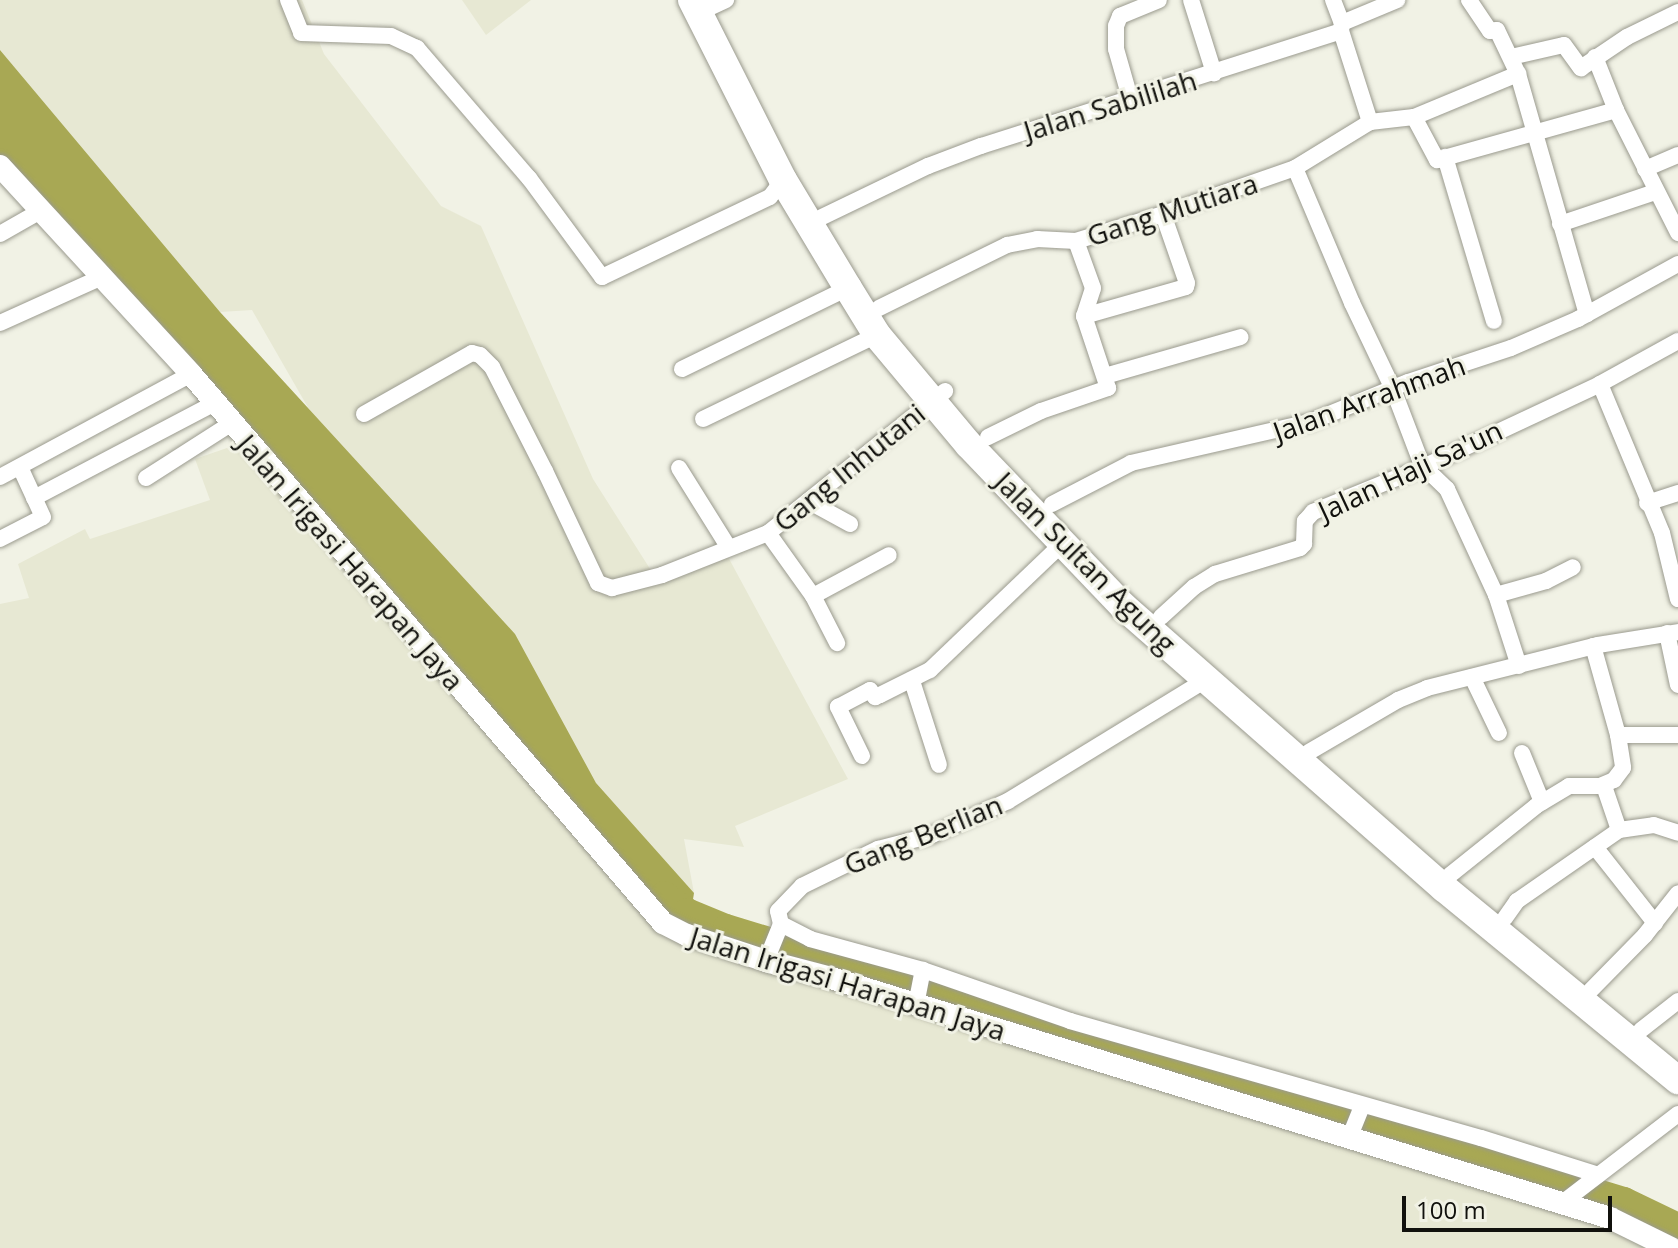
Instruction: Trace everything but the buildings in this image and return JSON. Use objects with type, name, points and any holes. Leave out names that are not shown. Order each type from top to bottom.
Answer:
[{"type":"highway","name":"Jalan Sultan Agung","points":[[707,4],[783,180],[848,288],[1062,544],[1124,607],[1444,888],[1641,1030],[1678,1063]]},
{"type":"highway","name":"Jalan Sultan Agung","points":[[707,4],[878,321]]},
{"type":"highway","name":"Jalan Sultan Agung","points":[[937,396],[988,437],[1116,574],[1161,617],[1309,752],[1450,875],[1505,918],[1678,1080]]},
{"type":"street","points":[[288,0],[301,33],[391,36],[417,48],[529,178],[599,275],[609,275],[747,209],[770,197],[783,180]]},
{"type":"street","points":[[1130,98],[1116,49],[1116,26],[1120,16],[1159,0]]},
{"type":"street","points":[[1191,0],[1214,73]]},
{"type":"street","points":[[1333,0],[1370,122],[1414,117],[1518,74]]},
{"type":"street","name":"Jalan Sabililah","points":[[822,217],[941,161],[1027,129],[1214,73],[1342,27],[1397,0]]},
{"type":"street","points":[[1469,0],[1490,31],[1497,30],[1518,74],[1587,314]]},
{"type":"street","points":[[1511,57],[1564,45],[1581,68],[1676,8]]},
{"type":"street","points":[[1595,57],[1616,110],[1678,233]]},
{"type":"street","points":[[1414,117],[1437,160],[1616,110]]},
{"type":"street","name":"Gang Mutiara","points":[[703,419],[1007,245],[1037,239],[1076,241],[1163,214],[1295,168],[1370,122]]},
{"type":"street","points":[[1645,169],[1678,155]]},
{"type":"street","points":[[1445,157],[1494,321]]},
{"type":"street","points":[[1295,168],[1352,303],[1393,389],[1423,467],[1447,489],[1496,595],[1519,666]]},
{"type":"street","name":"Jalan Irigasi Harapan Jaya","points":[[1,169],[104,276],[191,374],[657,919],[687,935],[917,1002],[1066,1034],[1356,1119],[1631,1225],[1671,1248]]},
{"type":"street","points":[[1560,224],[1655,192]]},
{"type":"street","points":[[0,234],[42,210]]},
{"type":"street","points":[[1084,316],[1186,287],[1163,214]]},
{"type":"street","points":[[988,437],[1050,408],[1105,391],[1108,387],[1084,316],[1093,288],[1076,241]]},
{"type":"street","name":"Jalan Arrahmah","points":[[1052,504],[1131,463],[1284,430],[1511,348],[1587,314],[1678,264]]},
{"type":"street","points":[[0,323],[104,276]]},
{"type":"street","points":[[682,369],[848,288]]},
{"type":"street","points":[[1105,376],[1241,337]]},
{"type":"street","name":"Jalan Haji Sa'un","points":[[1161,617],[1215,574],[1300,548],[1304,544],[1305,521],[1313,512],[1423,467],[1600,384],[1678,341]]},
{"type":"street","name":"Gang Inhutani","points":[[364,414],[472,353],[480,355],[492,367],[598,583],[612,588],[662,575],[768,533],[937,396]]},
{"type":"street","points":[[0,477],[191,374]]},
{"type":"street","points":[[1600,384],[1668,548],[1678,599]]},
{"type":"street","points":[[34,498],[215,403]]},
{"type":"street","points":[[146,478],[232,423]]},
{"type":"street","points":[[0,539],[42,518],[20,467]]},
{"type":"street","points":[[679,468],[729,548]]},
{"type":"street","points":[[1647,503],[1678,493]]},
{"type":"street","points":[[808,501],[850,524]]},
{"type":"street","points":[[768,533],[813,596],[837,643]]},
{"type":"street","points":[[862,756],[838,711],[840,704],[870,690],[875,697],[904,680],[912,681],[930,670],[1062,544]]},
{"type":"street","points":[[813,596],[889,555]]},
{"type":"street","points":[[1496,595],[1546,581],[1573,567]]},
{"type":"street","points":[[1309,752],[1398,700],[1438,685],[1593,646],[1673,632],[1678,685]]},
{"type":"street","points":[[1450,875],[1542,802],[1569,786],[1602,785],[1614,780],[1623,768],[1618,735],[1593,646]]},
{"type":"street","points":[[1472,677],[1499,733]]},
{"type":"street","name":"Gang Berlian","points":[[778,930],[778,911],[802,886],[878,849],[932,835],[1008,801],[1207,679]]},
{"type":"street","points":[[912,681],[939,765]]},
{"type":"street","points":[[1618,735],[1678,735]]},
{"type":"street","points":[[1522,753],[1542,802]]},
{"type":"street","points":[[1602,785],[1610,797],[1619,830]]},
{"type":"street","points":[[1505,918],[1517,901],[1619,830],[1654,825],[1678,833]]},
{"type":"street","points":[[1595,847],[1655,923]]},
{"type":"street","points":[[1578,985],[1655,923],[1678,893]]},
{"type":"street","points":[[767,957],[778,930],[923,974],[1066,1034],[1356,1119],[1592,1180]]},
{"type":"street","points":[[917,1002],[923,974]]},
{"type":"street","points":[[1641,1030],[1678,1001]]},
{"type":"street","points":[[1566,1199],[1678,1114]]},
{"type":"shaded area","points":[[0,0],[302,0],[324,54],[441,206],[481,226],[593,479],[659,583],[727,555],[848,779],[735,826],[744,847],[684,839],[694,893],[688,935],[1670,1248],[0,1248],[0,604],[29,598],[18,564],[85,529],[90,539],[210,500],[195,459],[314,418],[252,310],[220,312],[0,50]]},
{"type":"shaded area","points":[[462,0],[531,0],[486,35]]},
{"type":"shaded area","points":[[0,50],[220,312],[515,634],[596,783],[694,893],[687,935],[0,166]]},
{"type":"waterway","points":[[664,894],[687,911],[726,927],[1624,1200],[1678,1226]]}]
